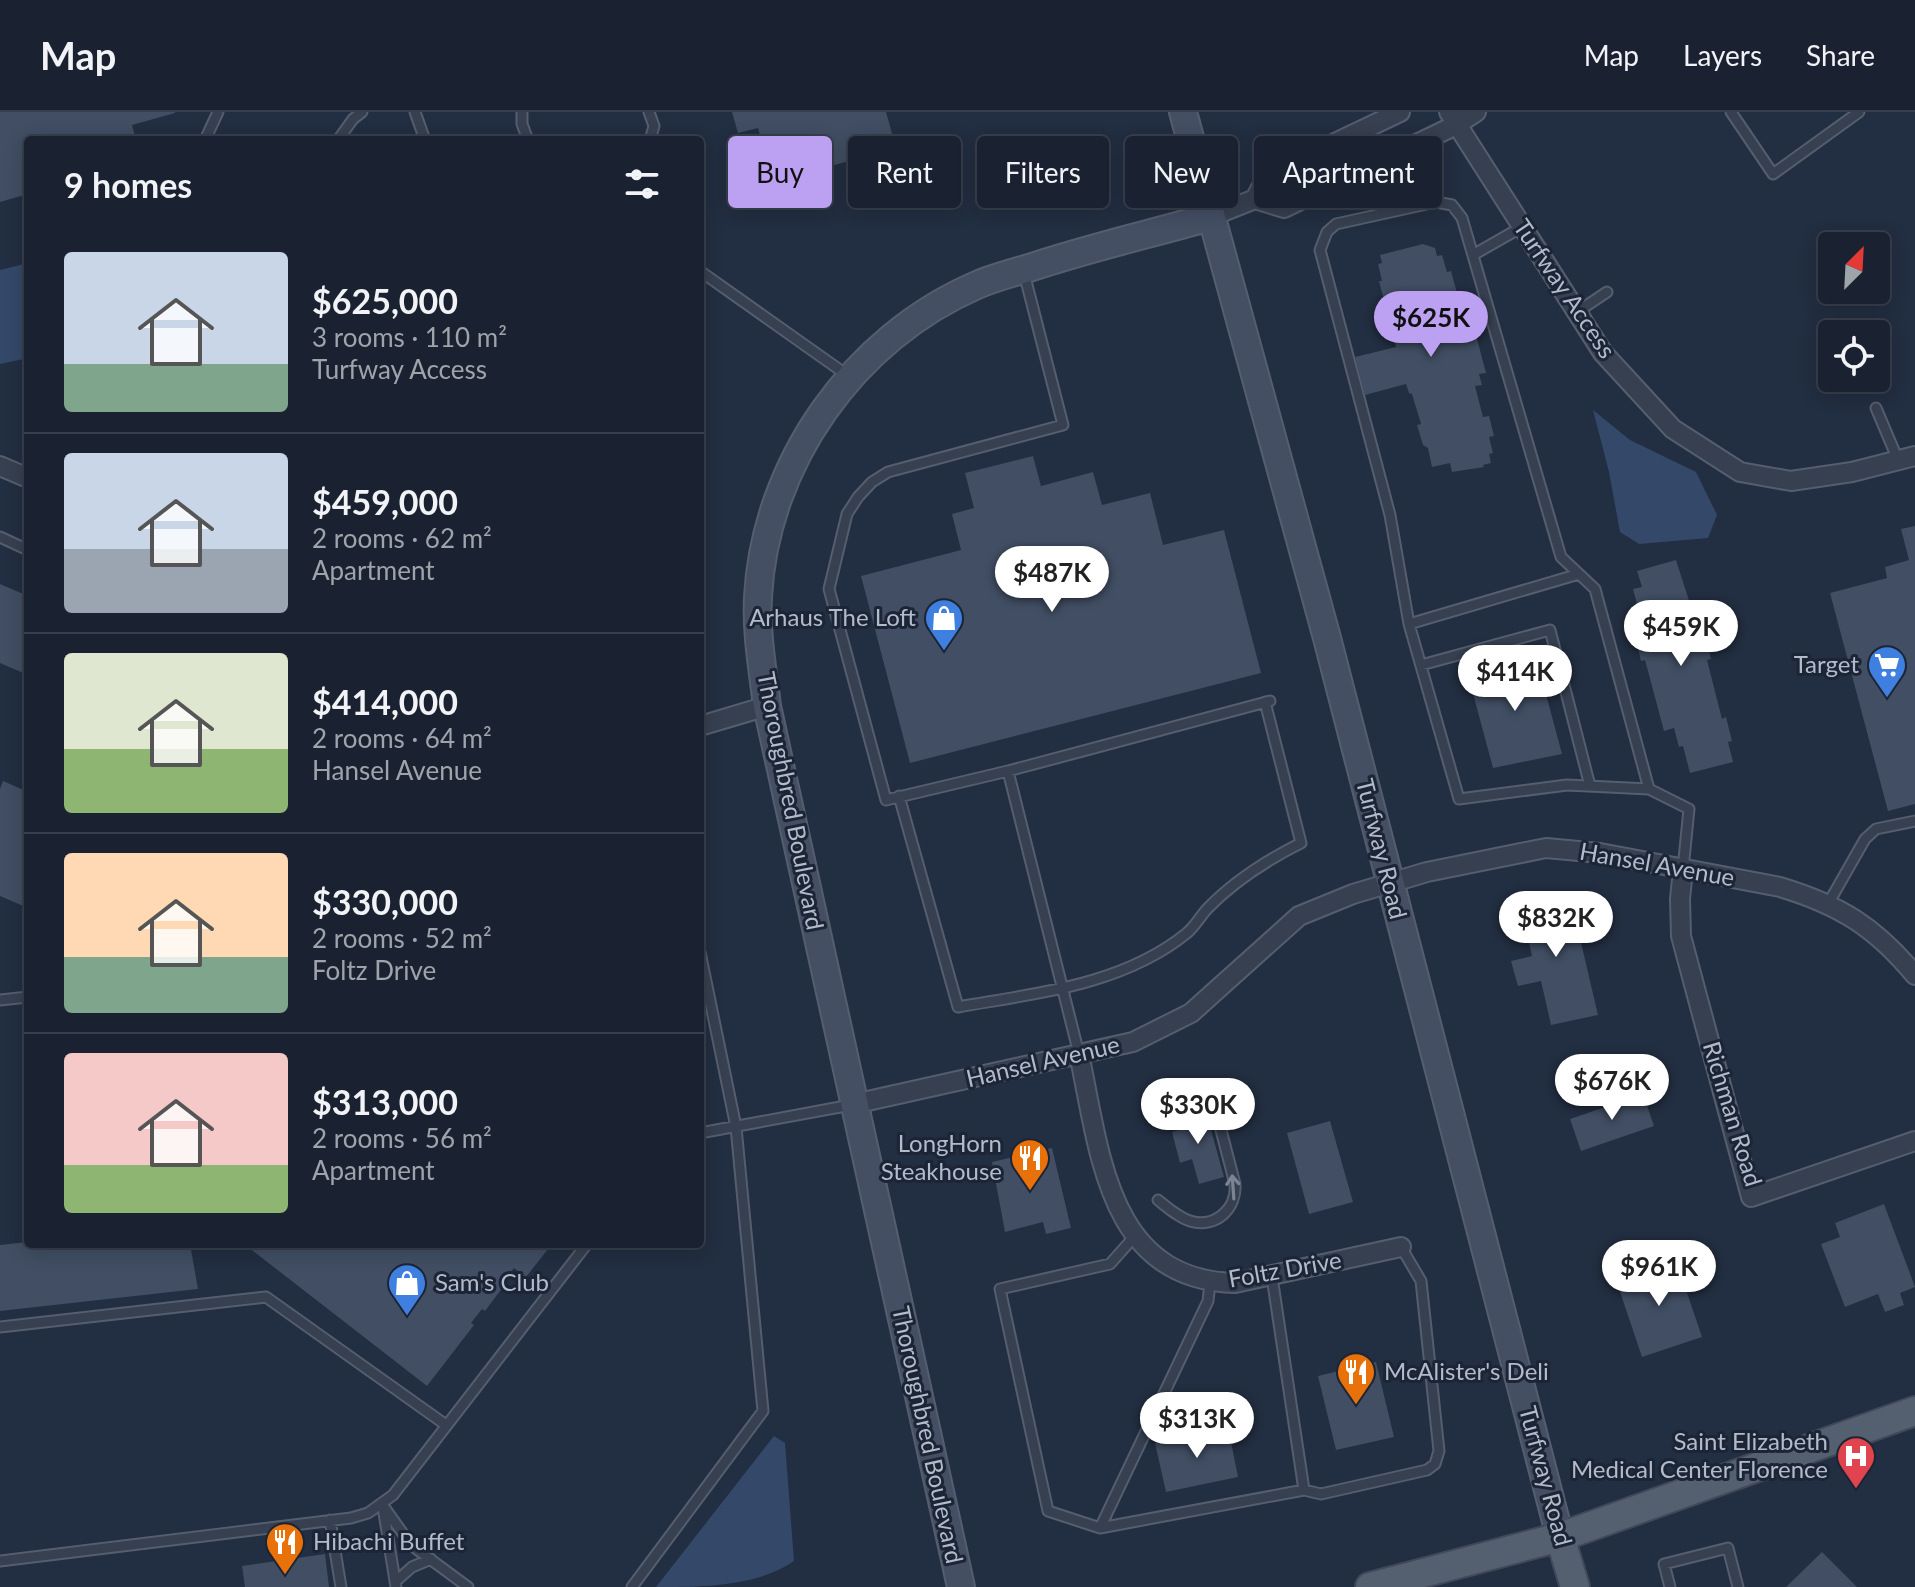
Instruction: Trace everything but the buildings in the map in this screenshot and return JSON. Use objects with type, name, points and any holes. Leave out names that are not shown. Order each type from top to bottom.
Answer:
[{"type":"main road","name":"Turfway Road","points":[[1183,112],[1327,638],[1575,1587]]},
{"type":"main road","name":"Thoroughbred Boulevard","points":[[961,1587],[767,706],[758,598],[764,551],[793,463],[813,426],[841,386],[909,322],[979,284],[1078,252],[1210,217]]},
{"type":"main road","points":[[1370,1587],[1436,1581],[1915,1411]]},
{"type":"street","points":[[1350,136],[1400,112]]},
{"type":"street","points":[[1418,136],[1452,118],[1476,112]]},
{"type":"street","name":"Turfway Access","points":[[1452,118],[1603,353],[1673,429],[1740,472],[1791,481],[1852,472],[1906,458]]},
{"type":"street","points":[[1210,217],[1254,199]]},
{"type":"street","points":[[0,466],[24,476]]},
{"type":"street","points":[[704,725],[767,706]]},
{"type":"street","name":"Hansel Avenue","points":[[854,1104],[1133,1042],[1191,1013],[1299,916],[1320,906],[1389,883],[1546,848],[1600,853],[1780,887],[1847,913],[1867,927],[1915,975]]},
{"type":"street","name":"Richman Road","points":[[1683,869],[1681,936],[1751,1197],[1915,1141]]},
{"type":"street","name":"Foltz Drive","points":[[1079,1054],[1106,1180],[1116,1208],[1134,1237],[1163,1262],[1187,1276],[1210,1283],[1235,1283],[1401,1247]]},
{"type":"lane","points":[[207,136],[218,112]]},
{"type":"lane","points":[[341,136],[362,112]]},
{"type":"lane","points":[[415,112],[424,136]]},
{"type":"lane","points":[[522,112],[526,136]]},
{"type":"lane","points":[[649,112],[654,126],[651,136]]},
{"type":"lane","points":[[1731,112],[1773,174],[1857,113]]},
{"type":"lane","points":[[1649,789],[1595,589],[1561,557],[1462,218],[1452,205],[1436,202],[1336,224],[1327,232],[1320,250],[1390,515],[1409,624],[1459,799],[1567,785],[1649,789],[1689,809],[1683,869]]},
{"type":"lane","points":[[1473,255],[1522,227]]},
{"type":"lane","points":[[899,796],[958,1007],[1063,989],[1133,967],[1189,932],[1208,909],[1266,860],[1301,843],[1268,702],[1008,771],[899,796],[886,800],[829,589],[841,535],[847,514],[858,497],[872,482],[888,472],[1063,425],[1023,270]]},
{"type":"lane","points":[[704,274],[850,377]]},
{"type":"lane","points":[[1577,312],[1607,292]]},
{"type":"lane","points":[[1876,408],[1906,458]]},
{"type":"lane","points":[[0,537],[24,548]]},
{"type":"lane","points":[[1409,624],[1579,574]]},
{"type":"lane","points":[[1421,665],[1550,630],[1590,786]]},
{"type":"lane","points":[[1008,771],[1079,1054]]},
{"type":"lane","points":[[1828,904],[1865,839],[1876,829],[1915,821]]},
{"type":"lane","points":[[632,1587],[763,1411],[736,1127],[704,971]]},
{"type":"lane","points":[[0,1000],[24,997]]},
{"type":"lane","points":[[1158,1200],[1193,1222],[1224,1216],[1231,1207],[1236,1196],[1235,1184],[1214,1103],[1230,1091]]},
{"type":"lane","points":[[704,1132],[854,1104]]},
{"type":"lane","points":[[1134,1237],[1110,1264],[1000,1289],[1048,1511],[1100,1528],[1304,1490],[1321,1494],[1427,1470],[1435,1464],[1439,1451],[1421,1281],[1401,1247]]},
{"type":"lane","points":[[0,1561],[368,1513],[393,1495],[584,1248]]},
{"type":"lane","points":[[1272,1277],[1304,1490]]},
{"type":"lane","points":[[1100,1528],[1208,1301],[1210,1283]]},
{"type":"lane","points":[[0,1327],[266,1297],[446,1425]]},
{"type":"lane","points":[[382,1504],[411,1545],[468,1587]]},
{"type":"lane","points":[[382,1504],[396,1584]]},
{"type":"lane","points":[[330,1520],[341,1587]]},
{"type":"lane","points":[[1670,1587],[1664,1564],[1728,1548],[1738,1587]]},
{"type":"lane","points":[[396,1584],[412,1567],[431,1559]]},
{"type":"water","points":[[24,264],[24,359],[0,364],[0,270]]},
{"type":"water","points":[[1593,410],[1630,440],[1696,472],[1717,515],[1708,538],[1639,544],[1620,532]]},
{"type":"water","points":[[774,1436],[785,1443],[794,1561],[779,1570],[746,1581],[709,1586],[656,1587]]},
{"type":"place","name":"Arhaus The Loft","points":[[944,652]]},
{"type":"place","name":"Target","points":[[1887,699]]},
{"type":"place","name":"LongHorn Steakhouse","points":[[1030,1192]]},
{"type":"place","name":"Sam's Club","points":[[407,1317]]},
{"type":"place","name":"McAlister's Deli","points":[[1356,1406]]},
{"type":"place","name":"Saint Elizabeth Medical Center Florence","points":[[1856,1490]]},
{"type":"place","name":"Hibachi Buffet","points":[[285,1576]]}]
